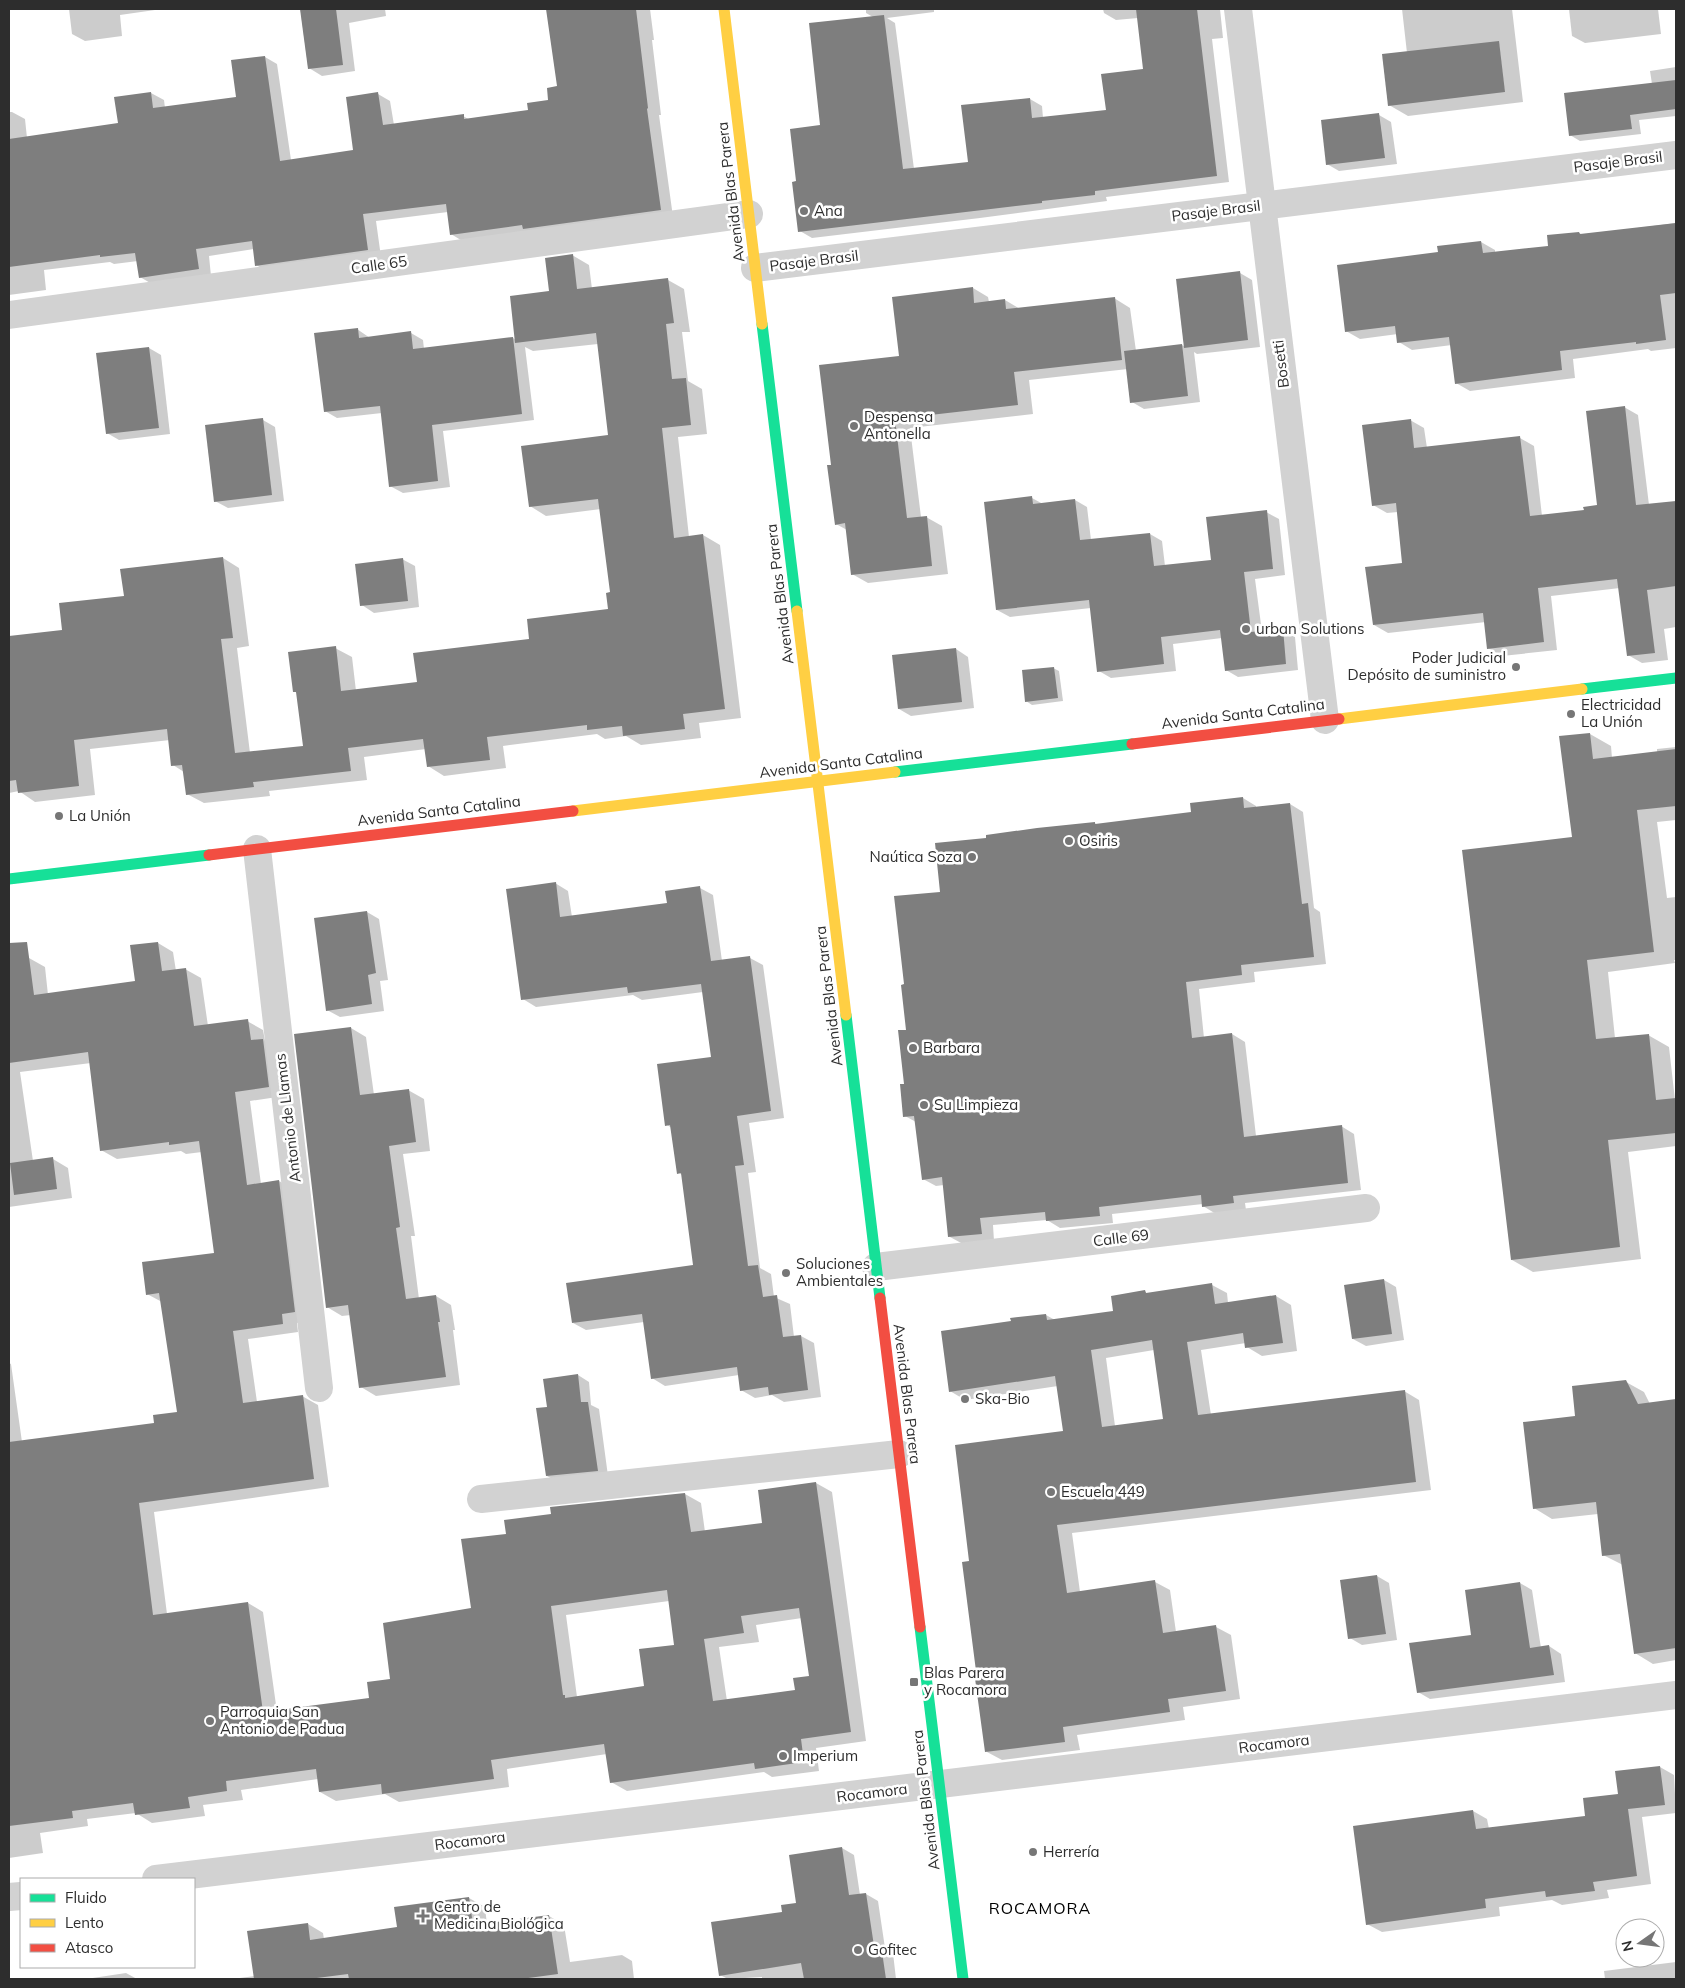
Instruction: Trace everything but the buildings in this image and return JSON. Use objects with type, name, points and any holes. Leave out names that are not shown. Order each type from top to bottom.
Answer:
[{"type":"main road","name":"Avenida Blas Parera","points":[[724,9],[963,1979]]},
{"type":"main road","name":"Avenida Santa Catalina","points":[[9,879],[1676,678]]},
{"type":"street","name":"Bosetti","points":[[1238,9],[1325,720]]},
{"type":"street","name":"Pasaje Brasil","points":[[755,268],[1676,154]]},
{"type":"street","name":"Calle 65","points":[[9,315],[749,214]]},
{"type":"street","name":"Antonio de Llamas","points":[[257,849],[319,1388]]},
{"type":"street","name":"Calle 69","points":[[876,1268],[1366,1208]]},
{"type":"street","points":[[481,1499],[899,1454]]},
{"type":"street","name":"Rocamora","points":[[164,1878],[1676,1695]]},
{"type":"traffic: fast","points":[[762,324],[797,611]]},
{"type":"traffic: fast","points":[[1582,689],[1676,678]]},
{"type":"traffic: fast","points":[[895,772],[1132,744]]},
{"type":"traffic: fast","points":[[9,879],[209,855]]},
{"type":"traffic: fast","points":[[846,1015],[880,1298]]},
{"type":"traffic: fast","points":[[920,1627],[963,1979]]},
{"type":"traffic: slow","points":[[724,9],[762,324]]},
{"type":"traffic: slow","points":[[797,611],[846,1015]]},
{"type":"traffic: slow","points":[[1339,719],[1582,689]]},
{"type":"traffic: slow","points":[[573,811],[895,772]]},
{"type":"traffic: jam","points":[[1132,744],[1339,719]]},
{"type":"traffic: jam","points":[[209,855],[573,811]]},
{"type":"traffic: jam","points":[[880,1298],[920,1627]]},
{"type":"place","name":"Ana","points":[[804,211]]},
{"type":"place","name":"Despensa Antonella","points":[[854,426]]},
{"type":"place","name":"urban Solutions","points":[[1246,629]]},
{"type":"place","name":"Poder Judicial Depósito de suministro","points":[[1516,667]]},
{"type":"place","name":"Electricidad La Unión","points":[[1571,714]]},
{"type":"place","name":"La Unión","points":[[59,816]]},
{"type":"place","name":"Osiris","points":[[1069,841]]},
{"type":"place","name":"Naútica Soza","points":[[972,857]]},
{"type":"place","name":"Barbara","points":[[913,1048]]},
{"type":"place","name":"Su Limpieza","points":[[924,1105]]},
{"type":"place","name":"Soluciones Ambientales","points":[[786,1273]]},
{"type":"place","name":"Ska-Bio","points":[[965,1399]]},
{"type":"place","name":"Escuela 449","points":[[1051,1492]]},
{"type":"place","name":"Blas Parera y Rocamora","points":[[914,1682]]},
{"type":"place","name":"Parroquia San Antonio de Padua","points":[[210,1721]]},
{"type":"place","name":"Imperium","points":[[783,1756]]},
{"type":"place","name":"Herrería","points":[[1033,1852]]},
{"type":"place","name":"Centro de Medicina Biológica","points":[[423,1916]]},
{"type":"place","name":"Gofitec","points":[[858,1950]]},
{"type":"district","name":"ROCAMORA","points":[[1040,1908]]}]
